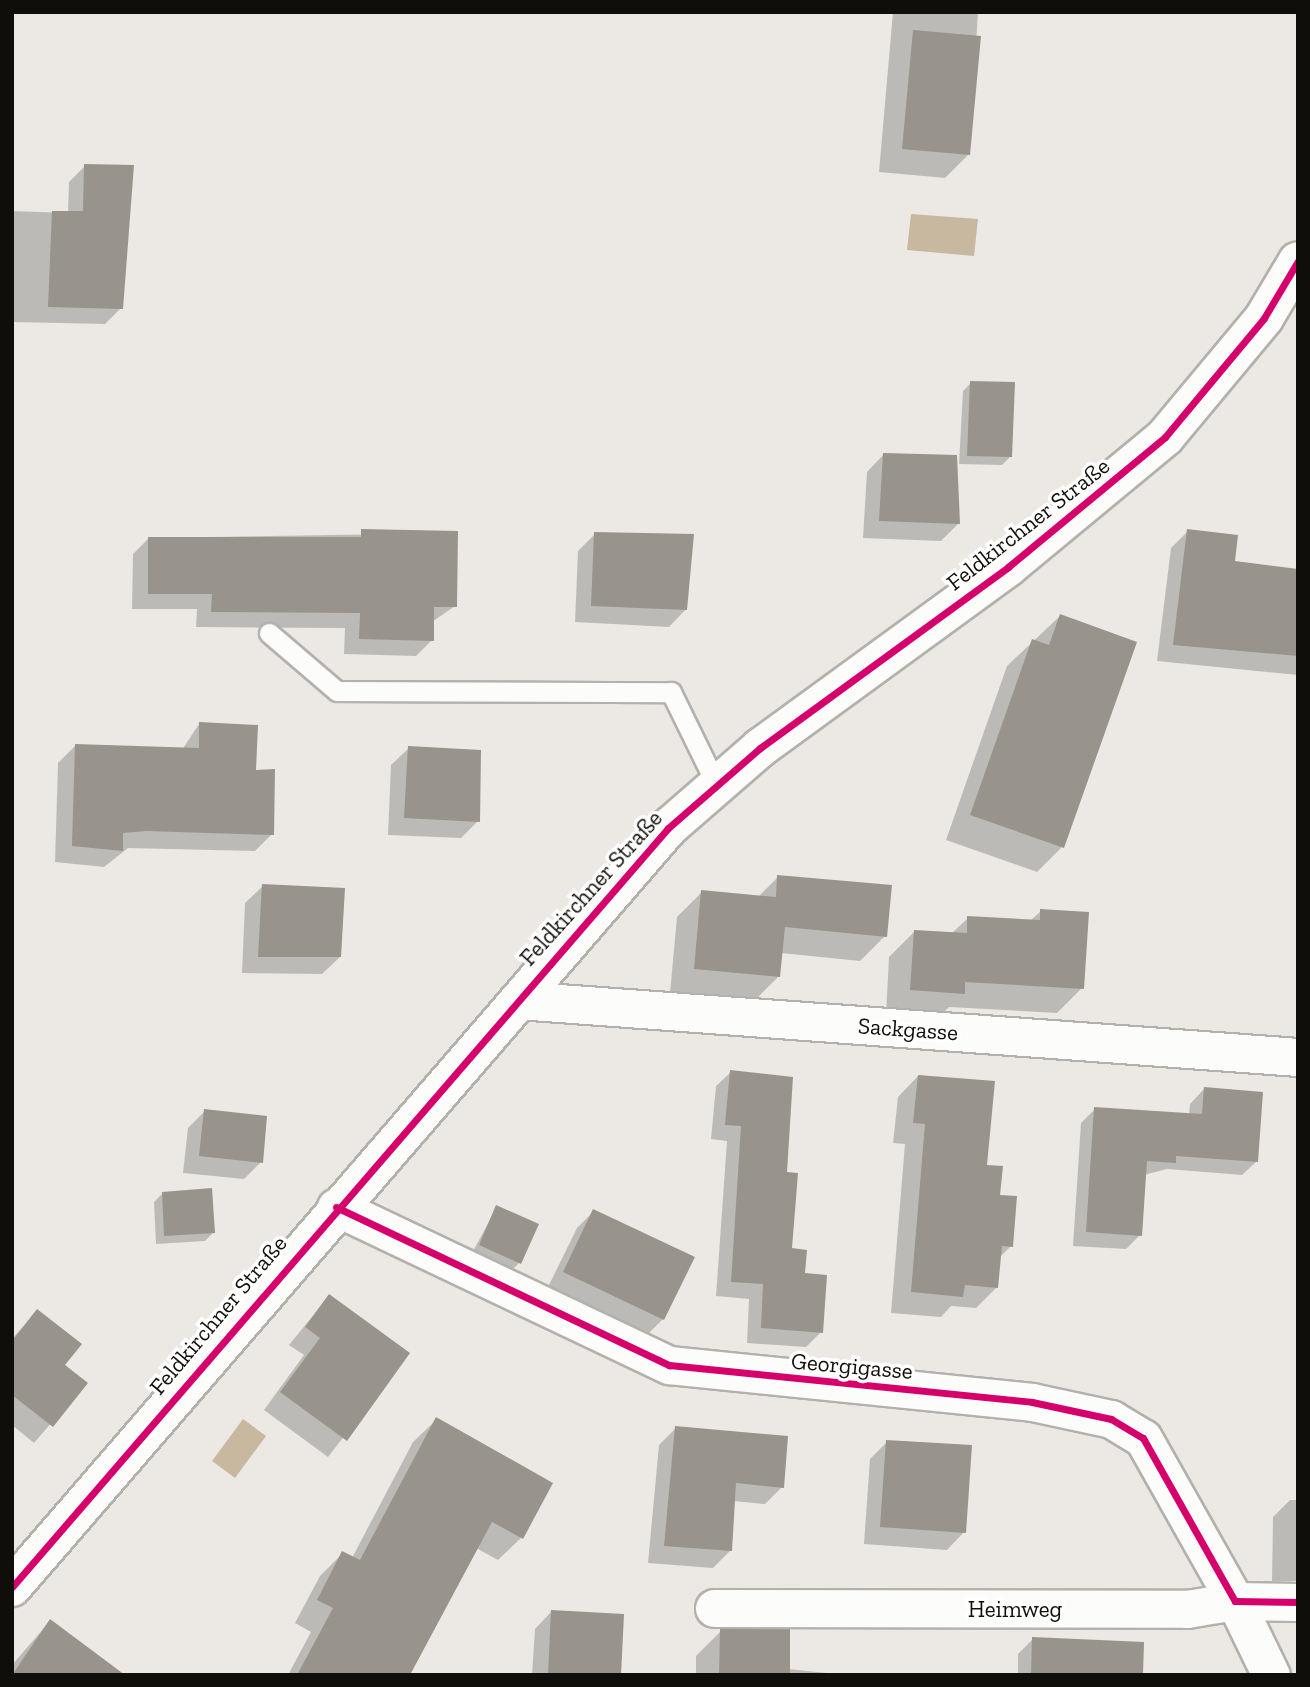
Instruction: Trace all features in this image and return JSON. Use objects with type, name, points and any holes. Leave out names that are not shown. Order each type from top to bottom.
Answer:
[{"type":"street","name":"Feldkirchner Straße","points":[[12,1587],[336,1206],[668,828],[717,786],[1008,567],[1165,437],[1264,318],[1298,261]]},
{"type":"street","name":"Sackgasse","points":[[518,1000],[1298,1058]]},
{"type":"street","name":"Georgigasse","points":[[336,1206],[669,1365],[1032,1402],[1111,1419],[1143,1438],[1235,1601]]},
{"type":"street","points":[[1271,1675],[1235,1601],[1298,1602]]},
{"type":"street","name":"Heimweg","points":[[713,1608],[1187,1608],[1235,1601]]},
{"type":"lane","points":[[269,633],[337,691],[671,692],[717,786]]},
{"type":"shaded area","points":[[911,214],[978,219],[974,256],[907,250]]},
{"type":"shaded area","points":[[243,1419],[266,1436],[235,1478],[212,1461]]},
{"type":"building","points":[[913,30],[981,36],[970,155],[902,149]]},
{"type":"building","points":[[84,164],[134,165],[123,309],[48,307],[52,211],[83,211]]},
{"type":"building","points":[[970,381],[1015,382],[1012,457],[967,456]]},
{"type":"building","points":[[883,453],[957,455],[960,524],[879,521]]},
{"type":"building","points":[[361,529],[458,531],[457,607],[434,607],[434,641],[359,639],[360,613],[211,612],[212,594],[148,594],[148,537],[361,537]]},
{"type":"building","points":[[1187,529],[1238,535],[1235,561],[1298,569],[1298,656],[1173,645]]},
{"type":"building","points":[[594,532],[694,534],[687,610],[591,606]]},
{"type":"building","points":[[1060,614],[1137,642],[1064,848],[970,815],[1032,639],[1049,645]]},
{"type":"building","points":[[199,722],[258,725],[256,770],[275,769],[274,835],[146,831],[123,833],[123,851],[72,846],[75,744],[199,748]]},
{"type":"building","points":[[408,746],[481,750],[480,822],[404,818]]},
{"type":"building","points":[[777,875],[892,885],[887,937],[785,927],[780,977],[694,969],[701,890],[776,897]]},
{"type":"building","points":[[262,884],[345,888],[341,957],[258,957]]},
{"type":"building","points":[[1040,909],[1089,912],[1084,989],[965,982],[965,994],[910,990],[914,930],[967,933],[967,916],[1040,920]]},
{"type":"building","points":[[730,1070],[793,1077],[787,1172],[798,1173],[792,1248],[807,1250],[805,1273],[827,1275],[823,1333],[761,1328],[763,1284],[731,1282],[741,1126],[725,1125]]},
{"type":"building","points":[[918,1075],[995,1081],[987,1165],[1003,1166],[1000,1195],[1017,1196],[1013,1247],[1002,1246],[998,1288],[965,1285],[963,1297],[911,1292],[925,1124],[913,1123]]},
{"type":"building","points":[[1204,1087],[1263,1092],[1258,1162],[1176,1156],[1176,1163],[1147,1161],[1142,1236],[1086,1232],[1094,1107],[1202,1114]]},
{"type":"building","points":[[204,1109],[267,1116],[263,1163],[199,1156]]},
{"type":"building","points":[[212,1188],[215,1233],[164,1236],[162,1192]]},
{"type":"building","points":[[496,1205],[539,1224],[521,1264],[479,1245]]},
{"type":"building","points":[[593,1209],[695,1257],[664,1320],[563,1272]]},
{"type":"building","points":[[329,1294],[410,1353],[347,1441],[280,1392],[320,1338],[305,1327]]},
{"type":"building","points":[[37,1309],[82,1344],[65,1365],[88,1383],[53,1427],[12,1395],[12,1341]]},
{"type":"building","points":[[436,1417],[553,1483],[523,1539],[492,1522],[410,1675],[297,1675],[333,1608],[317,1600],[342,1551],[360,1560]]},
{"type":"building","points":[[675,1426],[788,1436],[784,1488],[736,1483],[732,1551],[664,1546]]},
{"type":"building","points":[[886,1440],[972,1445],[966,1533],[880,1527]]},
{"type":"building","points":[[551,1610],[624,1614],[621,1675],[548,1675]]},
{"type":"building","points":[[50,1619],[125,1675],[12,1675]]},
{"type":"building","points":[[720,1629],[790,1629],[790,1675],[719,1675]]},
{"type":"building","points":[[1032,1637],[1144,1642],[1143,1675],[1031,1675]]},
{"type":"cycle path","points":[[12,1587],[668,828],[760,748],[1008,567],[1165,437],[1264,318],[1298,261]]},
{"type":"cycle path","points":[[336,1207],[669,1365],[1032,1402],[1111,1419],[1143,1438],[1235,1601],[1298,1602]]}]
